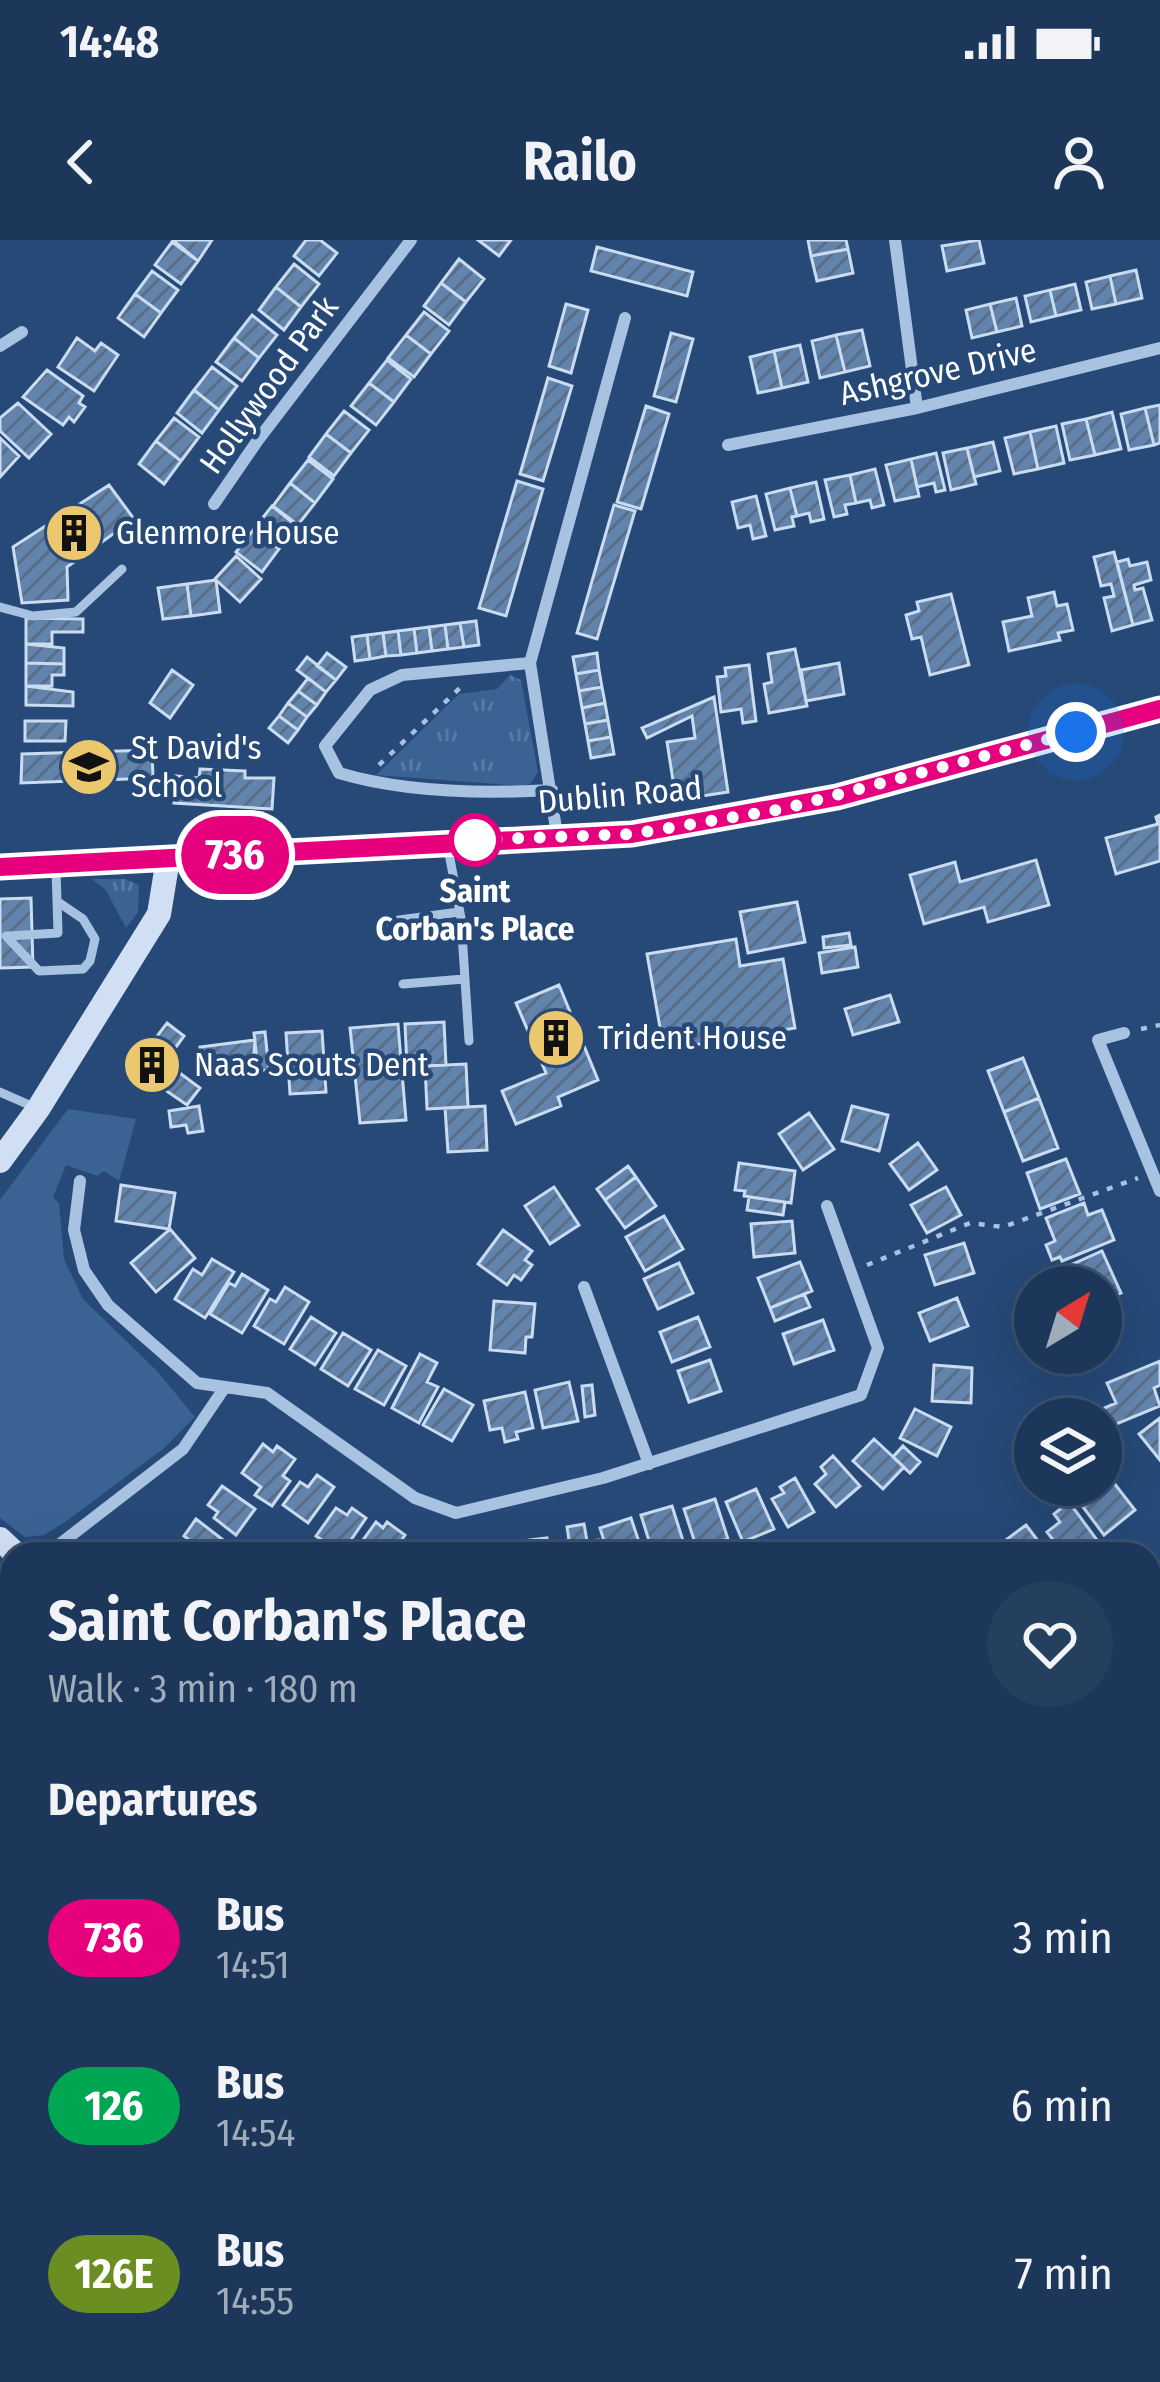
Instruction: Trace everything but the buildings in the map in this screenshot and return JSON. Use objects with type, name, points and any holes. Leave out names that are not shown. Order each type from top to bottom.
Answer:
[{"type":"main road","name":"Dublin Road","points":[[0,867],[632,834],[783,809],[1160,709]]},
{"type":"main road","points":[[0,1161],[38,1109],[159,914],[168,860]]},
{"type":"street","name":"Hollywood Park","points":[[214,504],[411,240]]},
{"type":"street","points":[[895,240],[917,408]]},
{"type":"street","points":[[557,835],[530,663],[625,318]]},
{"type":"street","points":[[0,346],[22,332]]},
{"type":"street","name":"Ashgrove Drive","points":[[728,445],[917,408],[1160,348]]},
{"type":"street","points":[[530,663],[402,674],[370,689],[325,746],[339,773],[364,781],[482,794],[552,790]]},
{"type":"street","points":[[1124,1033],[1098,1040],[1160,1191]]},
{"type":"street","points":[[80,1181],[74,1230],[84,1270],[108,1306],[197,1384],[267,1393],[415,1498],[456,1513],[649,1464],[861,1395],[878,1348],[827,1206]]},
{"type":"street","points":[[584,1288],[649,1464]]},
{"type":"street","points":[[62,1542],[183,1448],[225,1387]]},
{"type":"lane","points":[[0,607],[33,616],[76,612],[122,568]]},
{"type":"lane","points":[[447,842],[459,912],[469,1041]]},
{"type":"lane","points":[[3,937],[58,933],[56,863]]},
{"type":"lane","points":[[3,937],[39,971],[82,969],[90,961],[95,939],[83,919],[58,902]]},
{"type":"lane","points":[[384,922],[459,912]]},
{"type":"lane","points":[[404,984],[464,980]]},
{"type":"lane","points":[[0,1092],[38,1109]]},
{"type":"path","points":[[364,781],[484,665]]},
{"type":"path","points":[[850,1272],[970,1223],[1004,1227],[1152,1172]]},
{"type":"green space","points":[[510,675],[521,680],[538,772],[531,783],[376,775],[459,694],[497,689]]},
{"type":"green space","points":[[92,879],[125,879],[139,885],[138,912],[126,928],[106,890]]},
{"type":"green space","points":[[68,1109],[136,1119],[119,1181],[104,1171],[97,1176],[66,1165],[53,1197],[59,1203],[64,1259],[83,1299],[157,1371],[195,1417],[163,1449],[68,1520],[44,1535],[25,1537],[0,1518],[0,1200]]},
{"type":"bus line","name":"736","points":[[0,867],[632,834],[837,797],[1160,709]]},
{"type":"place","name":"Glenmore House","points":[[74,533]]},
{"type":"place","name":"St David's School","points":[[89,767]]},
{"type":"place","name":"Saint Corban's Place","points":[[475,840]]},
{"type":"place","name":"Trident House","points":[[556,1038]]},
{"type":"place","name":"Naas Scouts Dent","points":[[152,1065]]},
{"type":"route","points":[[475,840],[632,834],[783,809],[1076,732]]}]
